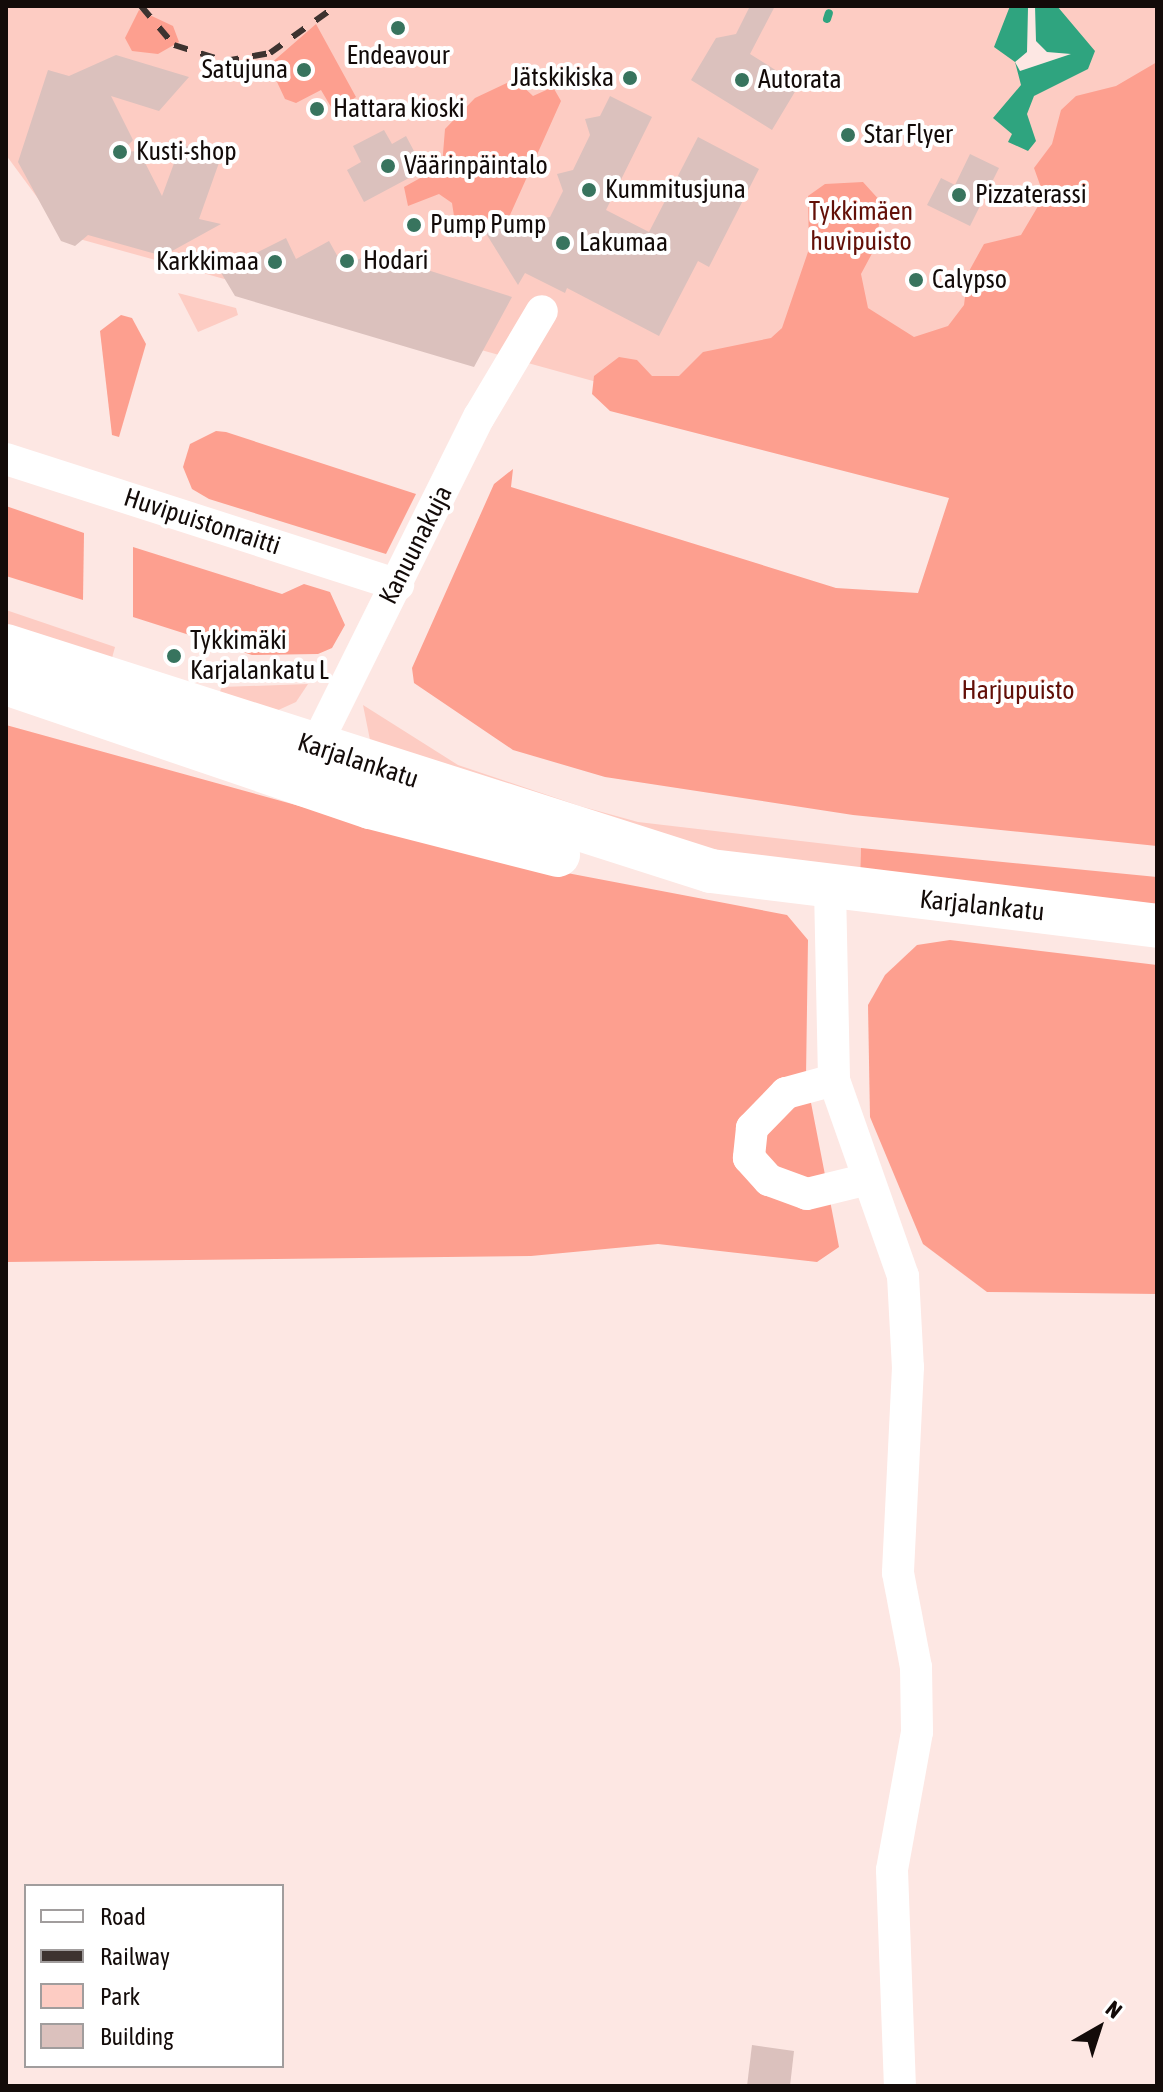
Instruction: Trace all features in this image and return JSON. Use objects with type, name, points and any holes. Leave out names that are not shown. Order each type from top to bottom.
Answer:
[{"type":"main road","name":"Karjalankatu","points":[[6,646],[306,765]]},
{"type":"main road","name":"Karjalankatu","points":[[6,683],[711,871],[1157,926]]},
{"type":"street","name":"Kanuunakuja","points":[[306,765],[479,417],[542,311]]},
{"type":"street","name":"Huvipuistonraitti","points":[[6,459],[398,585]]},
{"type":"street","points":[[830,888],[834,1080],[864,1180],[903,1276],[908,1367],[898,1573],[916,1667],[917,1732],[892,1870],[900,2086]]},
{"type":"street","points":[[834,1080],[786,1093],[752,1128],[749,1158],[769,1180],[807,1194],[864,1180]]},
{"type":"green space","name":"Tykkimäen huvipuisto","points":[[6,6],[1157,6],[1157,109],[987,490],[65,235],[6,155]]},
{"type":"green space","points":[[139,10],[173,26],[179,42],[158,54],[132,51],[125,38]]},
{"type":"green space","points":[[316,24],[356,97],[334,112],[321,90],[296,103],[285,99],[269,65]]},
{"type":"green space","name":"Harjupuisto","points":[[1157,62],[1157,846],[853,815],[605,777],[513,750],[414,683],[412,668],[494,484],[513,469],[511,487],[836,588],[918,593],[949,498],[610,411],[592,394],[594,376],[619,357],[637,360],[652,376],[679,376],[703,352],[771,338],[782,328],[809,249],[808,196],[825,184],[863,182],[882,203],[876,246],[861,274],[868,308],[914,337],[948,326],[964,305],[968,273],[984,244],[1021,235],[1044,196],[1034,168],[1052,144],[1061,110],[1076,96],[1116,86]]},
{"type":"green space","points":[[515,79],[533,96],[553,87],[561,101],[510,215],[464,234],[456,229],[452,203],[439,194],[408,206],[404,187],[442,166],[445,129],[475,98]]},
{"type":"green space","points":[[178,293],[236,308],[238,315],[198,332]]},
{"type":"green space","points":[[121,315],[132,318],[146,344],[119,437],[112,435],[100,331]]},
{"type":"green space","points":[[216,431],[416,494],[386,554],[209,499],[192,489],[183,467],[190,444]]},
{"type":"green space","points":[[6,506],[84,533],[83,600],[6,576]]},
{"type":"green space","points":[[133,547],[282,594],[304,584],[330,592],[345,625],[332,648],[318,654],[252,655],[133,617]]},
{"type":"green space","points":[[6,610],[115,647],[112,658],[6,631]]},
{"type":"green space","points":[[308,684],[296,702],[274,712],[217,698],[222,687]]},
{"type":"green space","points":[[363,705],[458,765],[580,806],[638,822],[861,848],[860,877],[706,855],[371,745]]},
{"type":"green space","points":[[6,725],[488,858],[787,915],[808,940],[806,1077],[839,1247],[817,1262],[658,1244],[531,1256],[6,1262]]},
{"type":"green space","points":[[861,848],[1157,877],[1157,904],[860,877]]},
{"type":"green space","points":[[950,940],[1157,965],[1157,1294],[987,1292],[923,1244],[870,1117],[868,1005],[885,975],[917,945]]},
{"type":"shaded area","points":[[1010,6],[1057,6],[1095,51],[1088,69],[1034,96],[1027,114],[1036,141],[1028,151],[1008,142],[1012,134],[993,118],[1021,85],[1015,62],[994,47]]},
{"type":"pier","points":[[1035,6],[1036,41],[1047,52],[1071,54],[1020,71],[1015,62],[1027,52],[1028,8]]},
{"type":"building","name":"Autorata","points":[[750,6],[775,6],[750,54],[799,85],[772,130],[691,80],[716,38],[736,34]]},
{"type":"building","points":[[116,55],[189,77],[159,111],[111,96],[133,140],[122,152],[139,151],[162,196],[180,147],[226,143],[199,219],[221,224],[163,256],[88,235],[75,246],[61,241],[18,162],[48,70],[69,76]]},
{"type":"building","points":[[610,96],[652,117],[606,210],[649,232],[698,137],[759,169],[709,267],[698,261],[659,336],[567,288],[565,293],[525,273],[518,285],[482,227],[550,217],[563,191],[557,174],[573,170],[590,135],[585,119],[600,116]]},
{"type":"building","name":"Väärinpäintalo","points":[[384,130],[392,144],[406,136],[424,170],[364,202],[347,170],[361,162],[353,146]]},
{"type":"building","name":"Pizzaterassi","points":[[970,154],[999,168],[970,226],[927,205],[941,178],[955,185]]},
{"type":"building","points":[[286,238],[296,259],[329,241],[344,268],[371,252],[512,297],[474,367],[235,296],[220,271]]},
{"type":"building","points":[[752,2045],[794,2051],[790,2086],[747,2086]]},
{"type":"waterway","points":[[827,19],[829,13]]},
{"type":"railway","points":[[141,6],[174,45],[225,61],[270,53],[336,6]]},
{"type":"place","name":"Endeavour","points":[[398,28]]},
{"type":"place","name":"Satujuna","points":[[304,70]]},
{"type":"place","name":"Jätskikiska","points":[[630,78]]},
{"type":"place","name":"Autorata","points":[[742,80]]},
{"type":"place","name":"Hattara kioski","points":[[317,109]]},
{"type":"place","name":"Star Flyer","points":[[848,135]]},
{"type":"place","name":"Kusti-shop","points":[[120,152]]},
{"type":"place","name":"Väärinpäintalo","points":[[388,166]]},
{"type":"place","name":"Kummitusjuna","points":[[589,190]]},
{"type":"place","name":"Pizzaterassi","points":[[959,195]]},
{"type":"place","name":"Pump Pump","points":[[414,225]]},
{"type":"place","name":"Lakumaa","points":[[563,243]]},
{"type":"place","name":"Hodari","points":[[347,261]]},
{"type":"place","name":"Karkkimaa","points":[[275,262]]},
{"type":"place","name":"Calypso","points":[[916,280]]},
{"type":"place","name":"Tykkimäki Karjalankatu L","points":[[174,656]]}]
